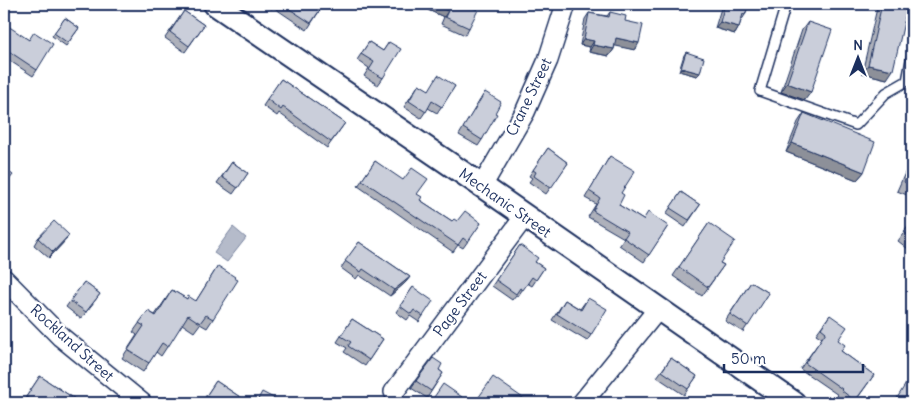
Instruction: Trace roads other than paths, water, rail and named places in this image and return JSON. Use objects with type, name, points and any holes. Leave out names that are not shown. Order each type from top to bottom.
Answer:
[{"type":"street","name":"Mechanic Street","points":[[215,4],[526,216],[794,403]]},
{"type":"street","name":"Crane Street","points":[[482,186],[525,112],[548,60],[566,4]]},
{"type":"street","name":"Page Street","points":[[394,392],[526,216]]},
{"type":"street","name":"Rockland Street","points":[[4,279],[61,336],[142,403]]},
{"type":"street","points":[[582,403],[658,309]]},
{"type":"lane","points":[[786,4],[760,91],[856,125],[886,93],[907,81],[912,55]]},
{"type":"water","points":[[233,227],[246,238],[227,262],[214,253]]}]
